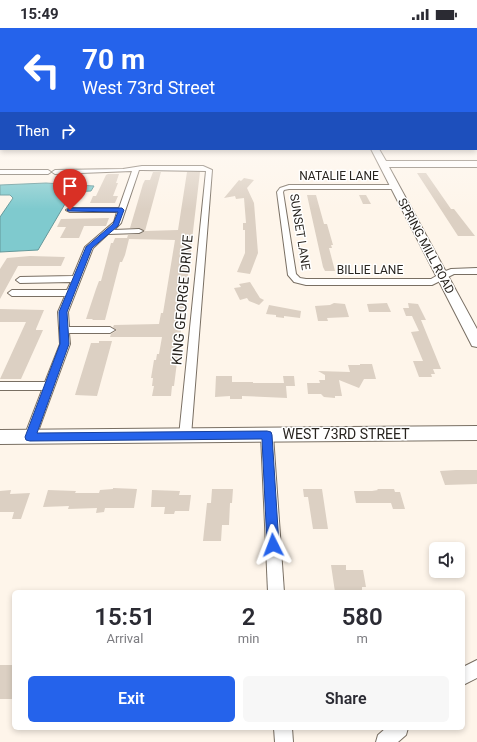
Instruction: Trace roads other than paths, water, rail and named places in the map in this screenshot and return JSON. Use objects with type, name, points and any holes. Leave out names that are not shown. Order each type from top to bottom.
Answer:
[{"type":"street","name":"SPRING MILL ROAD","points":[[376,150],[477,342]]},
{"type":"street","points":[[383,164],[477,164]]},
{"type":"street","points":[[0,172],[136,169],[117,223],[89,247],[76,279],[63,315],[65,344],[30,437]]},
{"type":"street","name":"KING GEORGE DRIVE","points":[[136,169],[207,169],[209,171],[185,436]]},
{"type":"street","name":"NATALIE LANE","points":[[284,189],[289,187],[395,187]]},
{"type":"street","name":"SUNSET LANE","points":[[284,189],[280,192],[292,275],[297,280]]},
{"type":"street","points":[[70,210],[122,210]]},
{"type":"street","points":[[108,232],[139,231]]},
{"type":"street","name":"BILLIE LANE","points":[[297,280],[306,282],[432,282],[438,281],[447,273],[454,271],[477,271]]},
{"type":"street","points":[[20,280],[76,279]]},
{"type":"street","points":[[12,294],[71,293]]},
{"type":"street","points":[[64,330],[110,330]]},
{"type":"street","points":[[0,386],[49,386]]},
{"type":"street","name":"WEST 73RD STREET","points":[[0,437],[477,433]]},
{"type":"street","points":[[267,435],[276,590]]},
{"type":"street","points":[[465,675],[477,669]]},
{"type":"street","points":[[283,730],[284,742]]},
{"type":"street","points":[[385,742],[397,730]]},
{"type":"water","points":[[46,183],[94,186],[91,191],[72,192],[38,250],[0,252],[0,217],[13,198],[10,195],[0,195],[0,185]]}]
